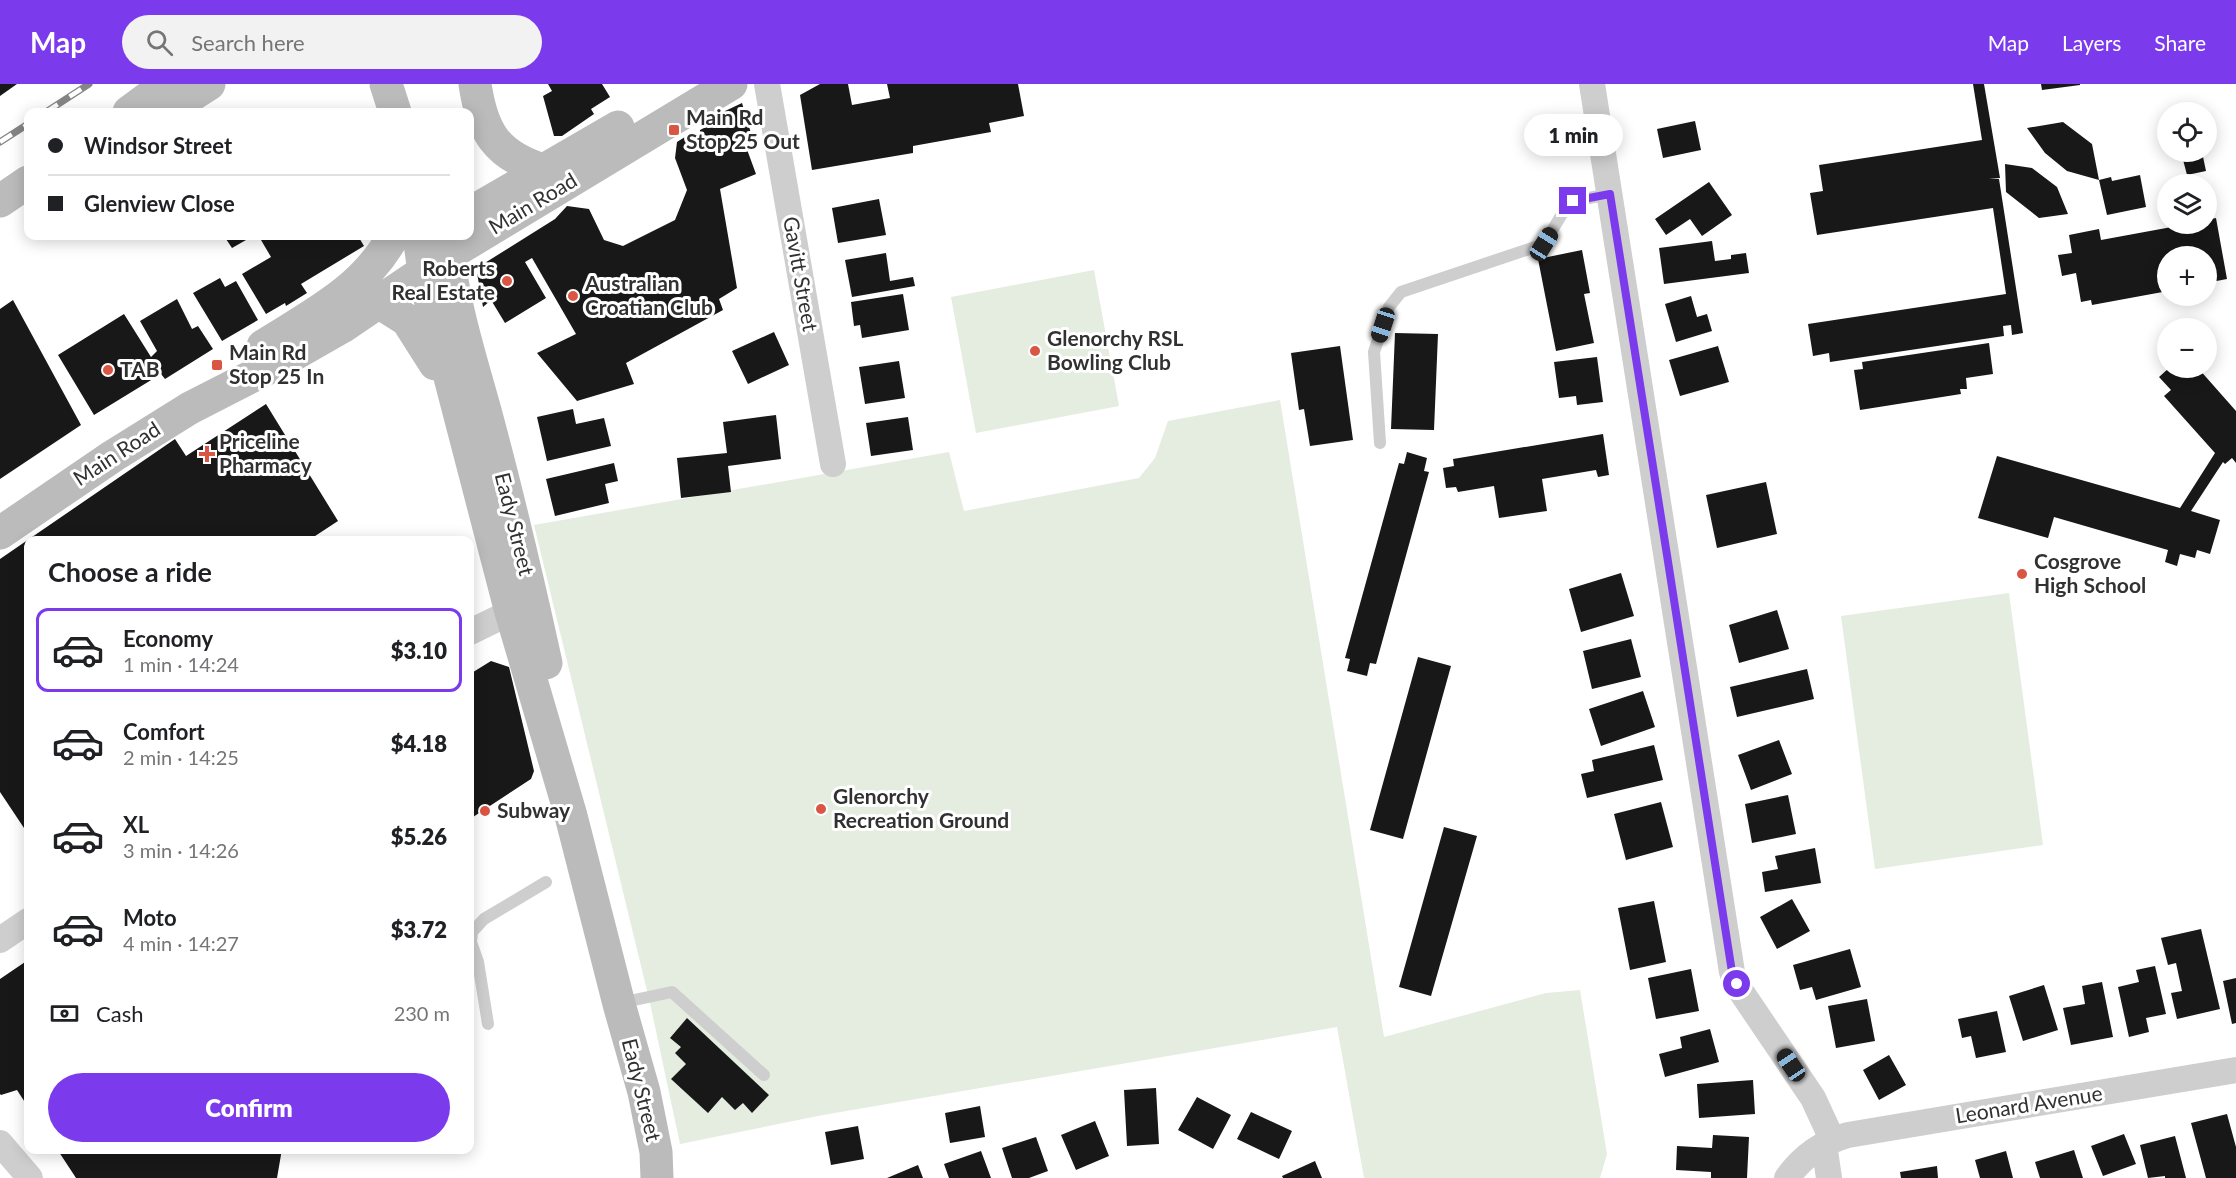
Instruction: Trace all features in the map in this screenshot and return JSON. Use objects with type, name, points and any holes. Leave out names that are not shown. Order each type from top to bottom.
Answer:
[{"type":"main road","points":[[134,108],[167,84]]},
{"type":"main road","points":[[171,108],[209,84]]},
{"type":"main road","points":[[386,84],[394,108]]},
{"type":"main road","points":[[462,108],[466,84]]},
{"type":"main road","points":[[475,84],[483,120],[493,140],[514,159],[543,170]]},
{"type":"main road","name":"Main Road","points":[[474,211],[692,84]]},
{"type":"main road","name":"Main Road","points":[[474,220],[731,84]]},
{"type":"main road","points":[[0,201],[24,185]]},
{"type":"main road","points":[[0,225],[24,209]]},
{"type":"main road","name":"Main Road","points":[[0,533],[113,456],[190,408],[292,355],[380,303],[426,245]]},
{"type":"main road","name":"Main Road","points":[[0,512],[104,441],[224,367],[263,346],[305,331],[347,305],[426,245]]},
{"type":"main road","name":"Eady Street","points":[[426,245],[459,413],[510,612],[571,816],[644,1092],[656,1152],[657,1178]]},
{"type":"main road","name":"Eady Street","points":[[426,245],[462,325],[519,539],[558,717],[571,816]]},
{"type":"main road","points":[[380,303],[402,315],[415,330],[459,413]]},
{"type":"main road","name":"Eady Street","points":[[619,1004],[630,1095],[636,1178]]},
{"type":"street","name":"Gavitt Street","points":[[767,84],[833,464]]},
{"type":"street","points":[[1592,84],[1679,622],[1732,972],[1737,984],[1813,1098],[1828,1142],[1829,1178]]},
{"type":"street","points":[[474,630],[510,612]]},
{"type":"street","points":[[0,940],[24,924]]},
{"type":"street","name":"Leonard Avenue","points":[[1828,1142],[1848,1135],[2236,1070]]},
{"type":"street","points":[[1787,1178],[1808,1155],[1828,1142]]},
{"type":"street","points":[[0,1143],[30,1178]]},
{"type":"lane","points":[[1380,443],[1374,352],[1389,307],[1401,292],[1544,244],[1565,209],[1573,201],[1610,194]]},
{"type":"lane","points":[[474,930],[484,919],[546,882]]},
{"type":"lane","points":[[474,951],[488,1024]]},
{"type":"lane","points":[[619,1004],[672,992],[764,1075]]},
{"type":"shaded area","name":"Glenorchy RSL Bowling Club","points":[[1094,270],[1119,406],[976,433],[951,297]]},
{"type":"shaded area","name":"Glenorchy Recreation Ground","points":[[1280,400],[1384,1037],[1546,993],[1580,990],[1607,1154],[1600,1178],[1364,1178],[1337,1027],[823,1115],[680,1144],[650,1003],[534,525],[949,452],[964,511],[1139,478],[1155,458],[1168,421]]},
{"type":"shaded area","points":[[2009,593],[2043,845],[1875,869],[1841,616]]},
{"type":"building","points":[[0,84],[17,84],[0,96]]},
{"type":"building","points":[[548,84],[602,84],[610,97],[591,109],[594,114],[562,136],[554,136],[543,96],[552,91]]},
{"type":"building","points":[[820,84],[848,84],[852,105],[890,98],[887,84],[1018,84],[1024,116],[989,123],[991,132],[913,146],[913,153],[812,170],[800,95]]},
{"type":"building","points":[[1973,84],[1984,84],[2000,178],[1989,179],[1999,179],[2023,333],[2012,335],[2011,325],[2003,326],[2004,336],[1830,362],[1829,353],[1813,356],[1808,324],[2006,294],[1993,208],[1817,235],[1810,193],[1823,191],[1819,165],[1982,140]]},
{"type":"building","points":[[2041,84],[2080,84],[2080,85],[2042,90]]},
{"type":"building","points":[[742,103],[753,140],[745,144],[756,174],[720,189],[737,288],[719,299],[723,310],[626,363],[634,384],[577,401],[537,353],[576,334],[532,258],[525,262],[546,298],[505,323],[491,300],[483,307],[477,273],[480,266],[555,219],[567,206],[589,209],[604,240],[623,246],[675,220],[687,190],[675,158],[677,142],[688,135],[700,141],[700,130],[714,123],[716,126],[727,122],[723,112]]},
{"type":"building","points":[[1695,121],[1701,150],[1663,158],[1657,129]]},
{"type":"building","points":[[2063,122],[2092,144],[2099,180],[2067,171],[2045,153],[2027,128]]},
{"type":"building","points":[[2184,162],[2204,162],[2206,171],[2187,174]]},
{"type":"building","points":[[2005,164],[2032,168],[2057,187],[2068,214],[2039,218],[2006,192]]},
{"type":"building","points":[[2140,175],[2146,207],[2107,215],[2099,180],[2111,177],[2112,181]]},
{"type":"building","points":[[1709,182],[1732,215],[1702,236],[1690,219],[1666,235],[1655,219]]},
{"type":"building","points":[[879,199],[886,235],[838,243],[832,208]]},
{"type":"building","points":[[2217,224],[2227,279],[2217,281],[2217,246],[2157,246],[2157,293],[2092,305],[2091,300],[2081,302],[2076,273],[2062,276],[2058,255],[2072,253],[2069,235],[2099,229],[2101,240],[2157,230],[2157,234],[2217,234]]},
{"type":"building","points":[[227,240],[246,240],[232,248]]},
{"type":"building","points":[[261,240],[360,240],[364,246],[301,284],[307,293],[286,306],[285,303],[266,314],[242,274],[271,257]]},
{"type":"building","points":[[1712,241],[1715,261],[1731,259],[1731,255],[1746,253],[1749,273],[1664,284],[1659,248]]},
{"type":"building","points":[[1582,250],[1590,293],[1584,294],[1594,343],[1556,351],[1538,259]]},
{"type":"building","points":[[886,253],[890,281],[913,277],[915,286],[852,297],[845,260]]},
{"type":"building","points":[[220,278],[225,287],[236,281],[258,320],[222,341],[193,293]]},
{"type":"building","points":[[903,294],[909,330],[862,338],[860,325],[854,326],[851,302]]},
{"type":"building","points":[[1691,296],[1697,317],[1707,314],[1712,331],[1676,342],[1665,304]]},
{"type":"building","points":[[177,299],[192,329],[198,326],[213,349],[165,379],[161,374],[94,415],[58,355],[124,314],[151,357],[157,351],[140,321]]},
{"type":"building","points":[[13,300],[81,425],[0,479],[0,309]]},
{"type":"building","points":[[774,332],[789,365],[748,384],[732,351]]},
{"type":"building","points":[[1395,333],[1438,334],[1434,430],[1391,429]]},
{"type":"building","points":[[1989,343],[1993,374],[1966,378],[1967,389],[1960,389],[1961,394],[1860,410],[1854,370],[1863,369],[1862,362]]},
{"type":"building","points":[[1340,346],[1353,440],[1310,446],[1304,409],[1299,410],[1291,353]]},
{"type":"building","points":[[1718,346],[1729,382],[1680,396],[1669,360]]},
{"type":"building","points":[[1597,357],[1603,402],[1577,405],[1576,396],[1559,398],[1554,362]]},
{"type":"building","points":[[899,361],[905,398],[865,404],[859,367]]},
{"type":"building","points":[[2160,378],[2207,378],[2236,411],[2236,463],[2232,458],[2225,464],[2223,462],[2191,511],[2220,520],[2210,554],[2197,550],[2195,558],[2180,554],[2177,566],[2165,562],[2168,550],[2054,517],[2048,538],[1978,518],[1997,456],[2180,508],[2215,453],[2164,396],[2171,390]]},
{"type":"building","points":[[266,404],[338,521],[315,536],[34,536],[175,439],[186,456]]},
{"type":"building","points":[[573,409],[576,424],[604,418],[611,446],[547,461],[537,417]]},
{"type":"building","points":[[776,415],[781,459],[728,466],[731,492],[681,498],[677,458],[727,453],[723,422]]},
{"type":"building","points":[[908,417],[913,450],[871,456],[866,423]]},
{"type":"building","points":[[1603,434],[1609,475],[1598,477],[1596,470],[1542,479],[1547,511],[1499,518],[1494,486],[1458,492],[1456,487],[1446,488],[1443,468],[1454,466],[1453,459]]},
{"type":"building","points":[[1407,452],[1427,458],[1424,471],[1429,472],[1376,664],[1370,663],[1367,676],[1347,671],[1350,659],[1345,658],[1399,463],[1404,464]]},
{"type":"building","points":[[614,463],[618,481],[605,484],[609,503],[555,516],[546,479]]},
{"type":"building","points":[[1766,482],[1777,534],[1717,548],[1706,495]]},
{"type":"building","points":[[24,543],[24,828],[0,792],[0,559]]},
{"type":"building","points":[[1621,573],[1634,616],[1581,632],[1569,589]]},
{"type":"building","points":[[1777,610],[1789,649],[1739,663],[1729,625]]},
{"type":"building","points":[[1631,639],[1641,677],[1592,689],[1583,651]]},
{"type":"building","points":[[1418,657],[1451,666],[1403,839],[1370,830]]},
{"type":"building","points":[[491,661],[509,667],[534,771],[531,779],[474,816],[474,672]]},
{"type":"building","points":[[1807,669],[1814,699],[1737,717],[1730,687]]},
{"type":"building","points":[[1643,691],[1655,727],[1601,746],[1589,709]]},
{"type":"building","points":[[1779,740],[1792,774],[1751,790],[1738,755]]},
{"type":"building","points":[[1654,745],[1663,780],[1587,798],[1581,774],[1594,771],[1592,760]]},
{"type":"building","points":[[1788,795],[1796,834],[1752,843],[1745,804]]},
{"type":"building","points":[[1661,802],[1673,847],[1626,860],[1614,814]]},
{"type":"building","points":[[1444,827],[1477,836],[1431,996],[1399,987]]},
{"type":"building","points":[[1815,848],[1821,883],[1765,892],[1762,872],[1778,869],[1775,856]]},
{"type":"building","points":[[1792,899],[1810,931],[1777,949],[1760,917]]},
{"type":"building","points":[[1654,901],[1666,962],[1630,970],[1618,908]]},
{"type":"building","points":[[2201,929],[2220,1009],[2177,1019],[2171,993],[2182,991],[2176,963],[2168,965],[2161,938]]},
{"type":"building","points":[[1850,949],[1861,987],[1816,1000],[1812,987],[1800,990],[1793,965]]},
{"type":"building","points":[[24,963],[24,1101],[17,1090],[0,1094],[0,979]]},
{"type":"building","points":[[2155,966],[2166,1014],[2146,1018],[2149,1032],[2129,1037],[2118,987],[2139,982],[2136,970]]},
{"type":"building","points":[[1691,969],[1699,1011],[1656,1019],[1648,978]]},
{"type":"building","points":[[2236,978],[2236,1023],[2232,1024],[2223,981]]},
{"type":"building","points":[[2102,982],[2113,1037],[2071,1045],[2063,1008],[2085,1004],[2082,986]]},
{"type":"building","points":[[2044,985],[2058,1030],[2023,1041],[2009,996]]},
{"type":"building","points":[[1867,999],[1875,1041],[1836,1048],[1828,1006]]},
{"type":"building","points":[[1997,1011],[2006,1052],[1976,1058],[1971,1036],[1962,1038],[1958,1019]]},
{"type":"building","points":[[687,1018],[769,1095],[752,1113],[743,1103],[735,1110],[722,1097],[708,1113],[671,1079],[686,1064],[675,1053],[681,1047],[670,1038]]},
{"type":"building","points":[[1710,1029],[1719,1062],[1665,1077],[1659,1054],[1682,1048],[1680,1037]]},
{"type":"building","points":[[1889,1055],[1906,1085],[1879,1100],[1863,1070]]},
{"type":"building","points":[[1753,1080],[1755,1114],[1699,1118],[1697,1084]]},
{"type":"building","points":[[1156,1088],[1159,1144],[1127,1146],[1124,1090]]},
{"type":"building","points":[[1197,1097],[1231,1115],[1213,1149],[1178,1130]]},
{"type":"building","points":[[980,1106],[985,1137],[950,1143],[945,1113]]},
{"type":"building","points":[[1251,1112],[1292,1131],[1279,1159],[1237,1139]]},
{"type":"building","points":[[2227,1114],[2236,1147],[2236,1178],[2206,1178],[2191,1123]]},
{"type":"building","points":[[1095,1121],[1109,1156],[1076,1170],[1061,1135]]},
{"type":"building","points":[[858,1126],[864,1159],[831,1165],[825,1132]]},
{"type":"building","points":[[2124,1134],[2136,1164],[2103,1176],[2091,1146]]},
{"type":"building","points":[[1713,1135],[1749,1137],[1747,1178],[1711,1178],[1711,1172],[1676,1170],[1677,1146],[1712,1148]]},
{"type":"building","points":[[2175,1136],[2186,1178],[2165,1178],[2165,1176],[2148,1178],[2140,1145]]},
{"type":"building","points":[[1036,1137],[1048,1171],[1029,1178],[1012,1178],[1002,1148]]},
{"type":"building","points":[[2074,1150],[2083,1178],[2040,1178],[2035,1162]]},
{"type":"building","points":[[981,1151],[991,1178],[949,1178],[944,1164]]},
{"type":"building","points":[[2006,1151],[2013,1178],[1980,1178],[1975,1160]]},
{"type":"building","points":[[60,1154],[281,1154],[277,1178],[76,1178]]},
{"type":"building","points":[[1315,1161],[1322,1178],[1283,1178],[1282,1176]]},
{"type":"building","points":[[918,1165],[923,1178],[887,1178]]},
{"type":"building","points":[[1937,1166],[1938,1178],[1901,1178],[1900,1172]]},
{"type":"railway","points":[[52,108],[89,84]]},
{"type":"railway","points":[[0,142],[24,127]]},
{"type":"place","name":"Main Rd Stop 25 Out","points":[[674,130]]},
{"type":"place","name":"Roberts Real Estate","points":[[507,281]]},
{"type":"place","name":"Australian Croatian Club","points":[[573,296]]},
{"type":"place","name":"Glenorchy RSL Bowling Club","points":[[1035,351]]},
{"type":"place","name":"Main Rd Stop 25 In","points":[[217,365]]},
{"type":"place","name":"TAB","points":[[108,370]]},
{"type":"place","name":"Priceline Pharmacy","points":[[207,454]]},
{"type":"place","name":"Cosgrove High School","points":[[2022,574]]},
{"type":"place","name":"Glenorchy Recreation Ground","points":[[821,809]]},
{"type":"place","name":"Subway","points":[[485,811]]},
{"type":"route","points":[[1573,201],[1610,194],[1679,622],[1732,972],[1737,984]]}]
